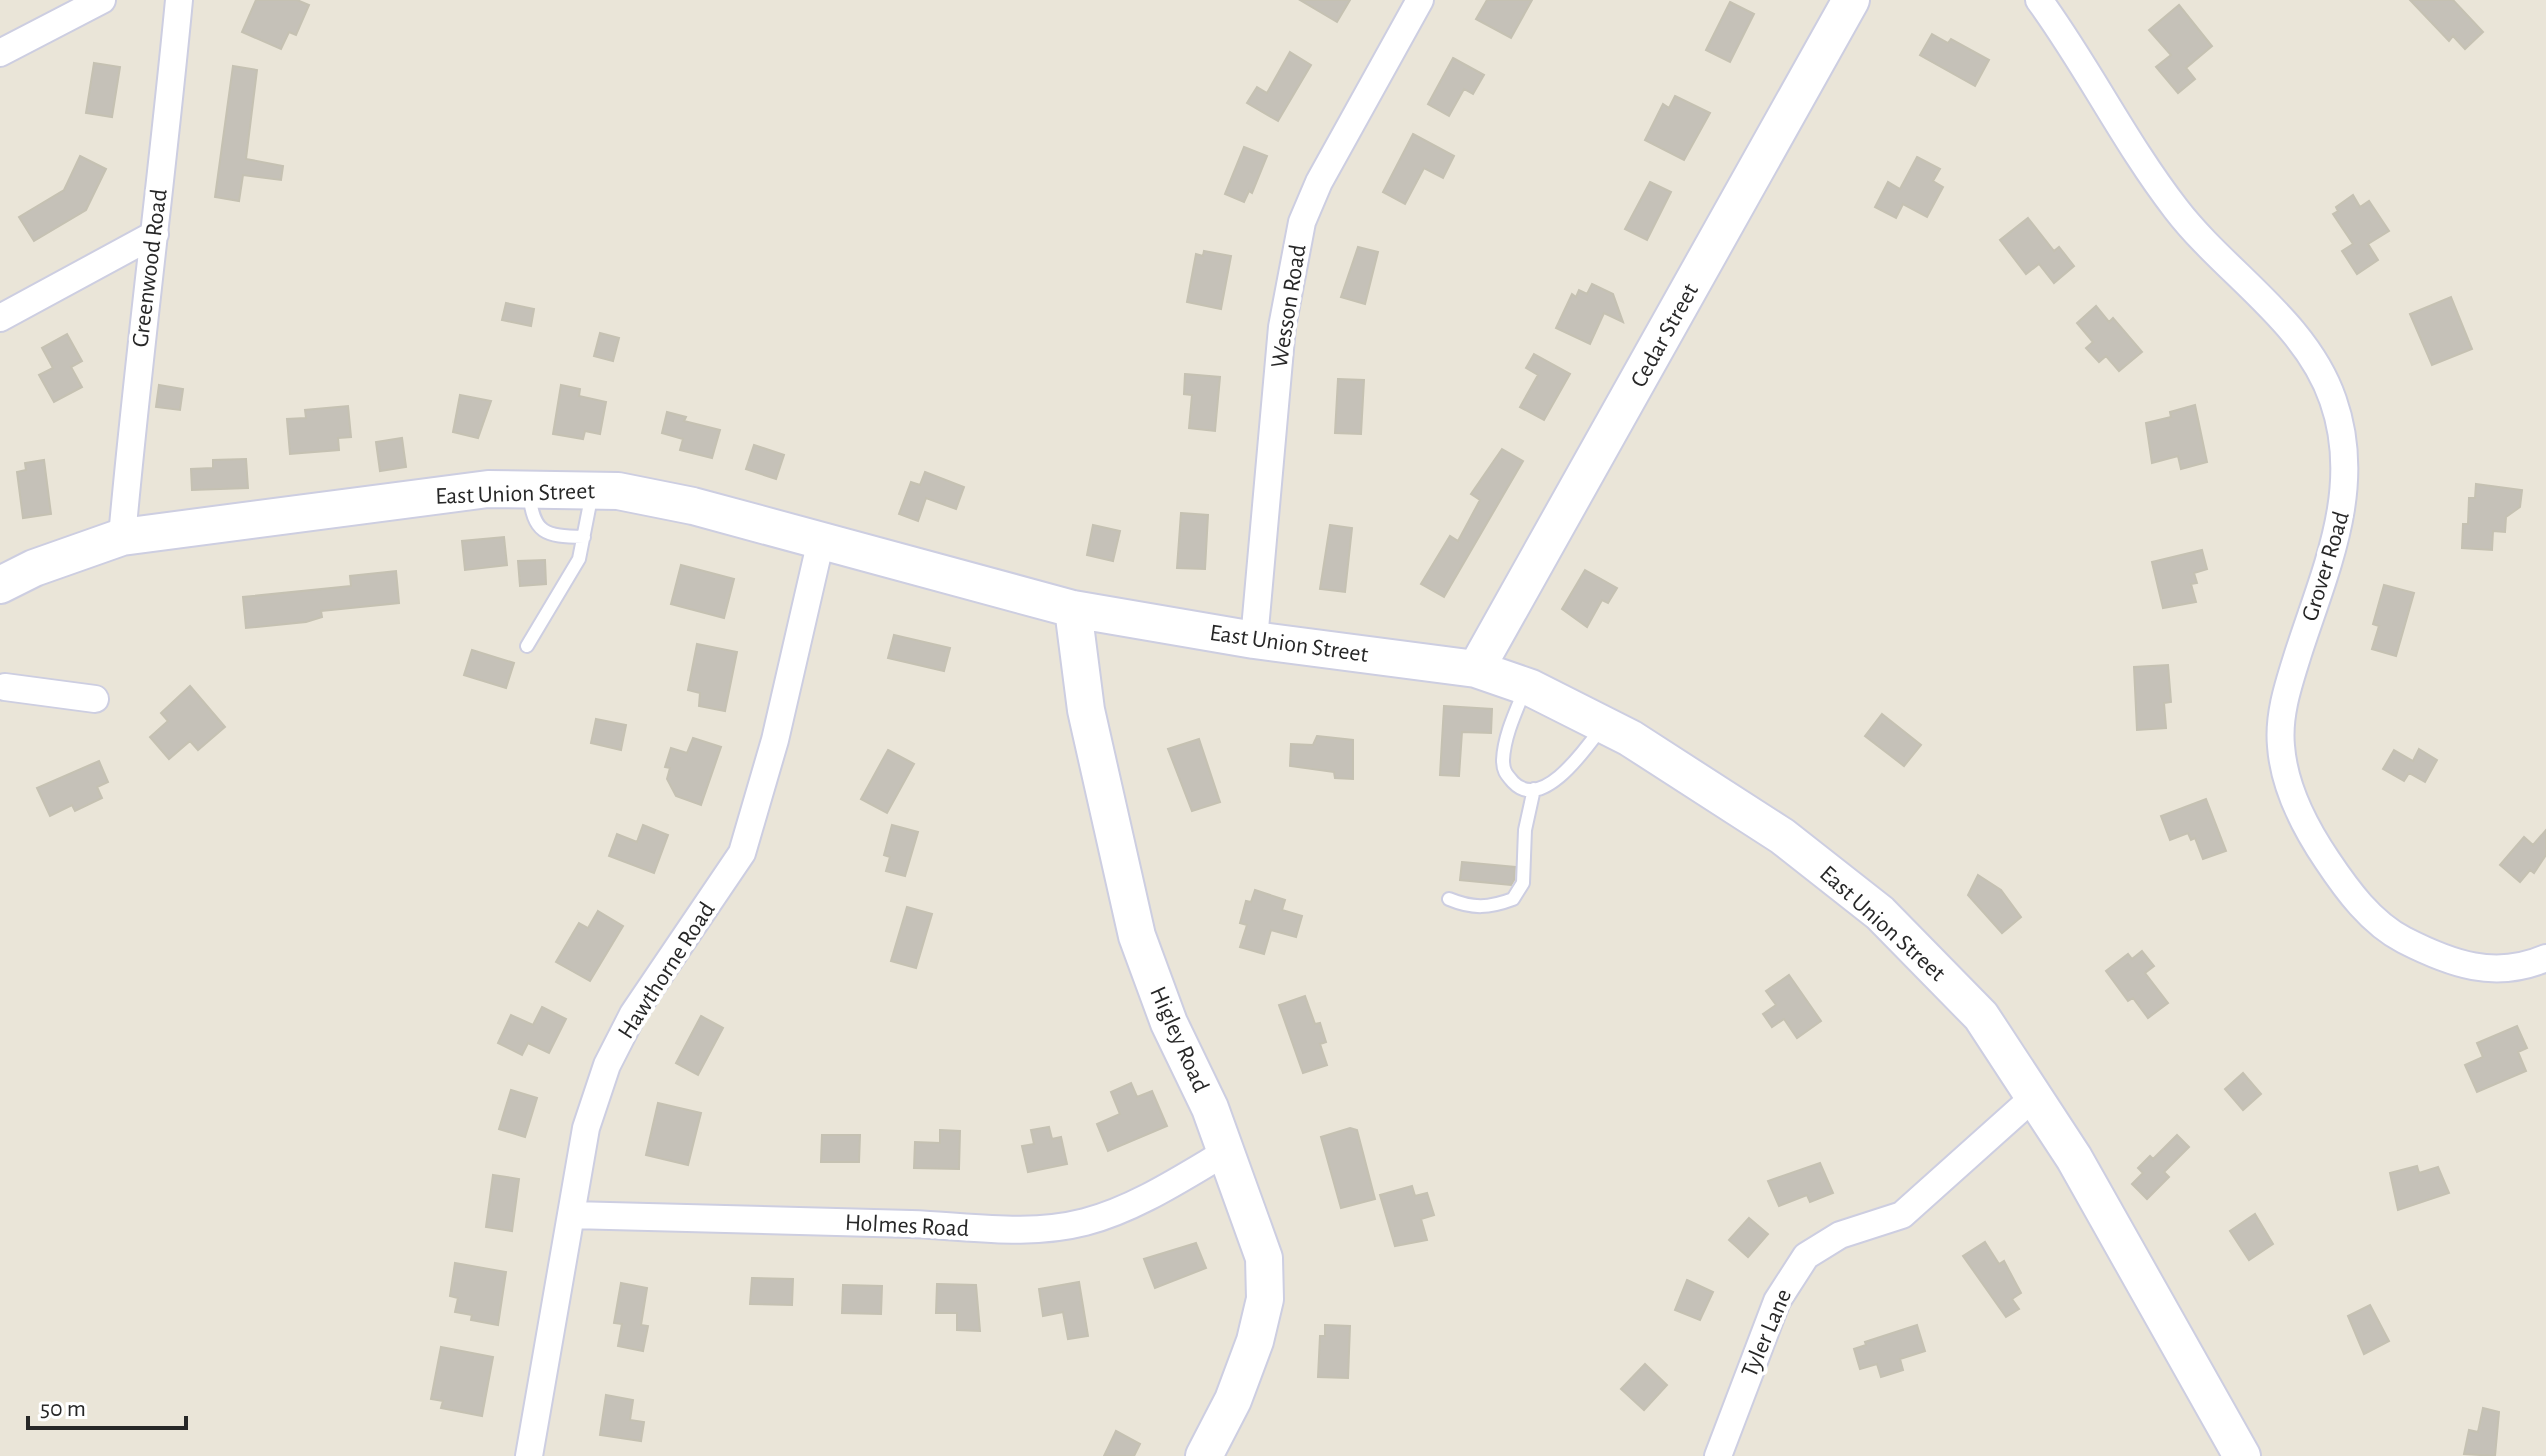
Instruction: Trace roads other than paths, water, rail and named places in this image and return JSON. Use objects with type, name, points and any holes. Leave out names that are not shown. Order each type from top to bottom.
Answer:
[{"type":"street","points":[[0,53],[102,0]]},
{"type":"street","name":"Greenwood Road","points":[[122,537],[139,342],[155,234],[179,0]]},
{"type":"street","name":"Wesson Road","points":[[1254,640],[1282,327],[1302,222],[1319,182],[1420,0]]},
{"type":"street","name":"Cedar Street","points":[[1476,669],[1851,0]]},
{"type":"street","name":"Grover Road","points":[[2039,0],[2174,206],[2200,239],[2288,326],[2321,369],[2335,404],[2345,466],[2345,501],[2286,695],[2280,743],[2287,780],[2307,830],[2370,917],[2398,937],[2443,960],[2478,969],[2524,967],[2546,958]]},
{"type":"street","points":[[0,318],[155,234]]},
{"type":"street","name":"East Union Street","points":[[0,585],[34,568],[122,537],[488,489],[593,489],[693,506],[1073,609],[1254,640],[1476,669],[1526,686],[1604,724],[1782,836],[1880,913],[1981,1016],[2035,1096],[2149,1288],[2242,1456]]},
{"type":"street","name":"Hawthorne Road","points":[[529,1456],[586,1128],[607,1065],[633,1014],[742,853],[775,740],[821,540]]},
{"type":"street","name":"Higley Road","points":[[1073,609],[1086,710],[1137,936],[1169,1023],[1210,1108],[1264,1258],[1265,1299],[1233,1400],[1204,1456]]},
{"type":"street","points":[[2,685],[95,699]]},
{"type":"street","name":"Tyler Lane","points":[[1718,1456],[1777,1301],[1806,1256],[1840,1235],[1902,1215],[2035,1096]]},
{"type":"street","name":"Holmes Road","points":[[571,1215],[937,1225],[1006,1231],[1051,1229],[1088,1221],[1152,1195],[1226,1152]]},
{"type":"lane","points":[[528,489],[532,518],[537,527],[551,535],[584,537]]},
{"type":"lane","points":[[527,646],[571,577],[584,537],[593,489]]},
{"type":"lane","points":[[1526,686],[1509,732],[1504,772],[1517,786],[1534,789],[1548,785],[1564,773],[1604,724]]},
{"type":"lane","points":[[1449,899],[1468,907],[1490,907],[1513,899],[1523,883],[1525,830],[1534,789]]}]
